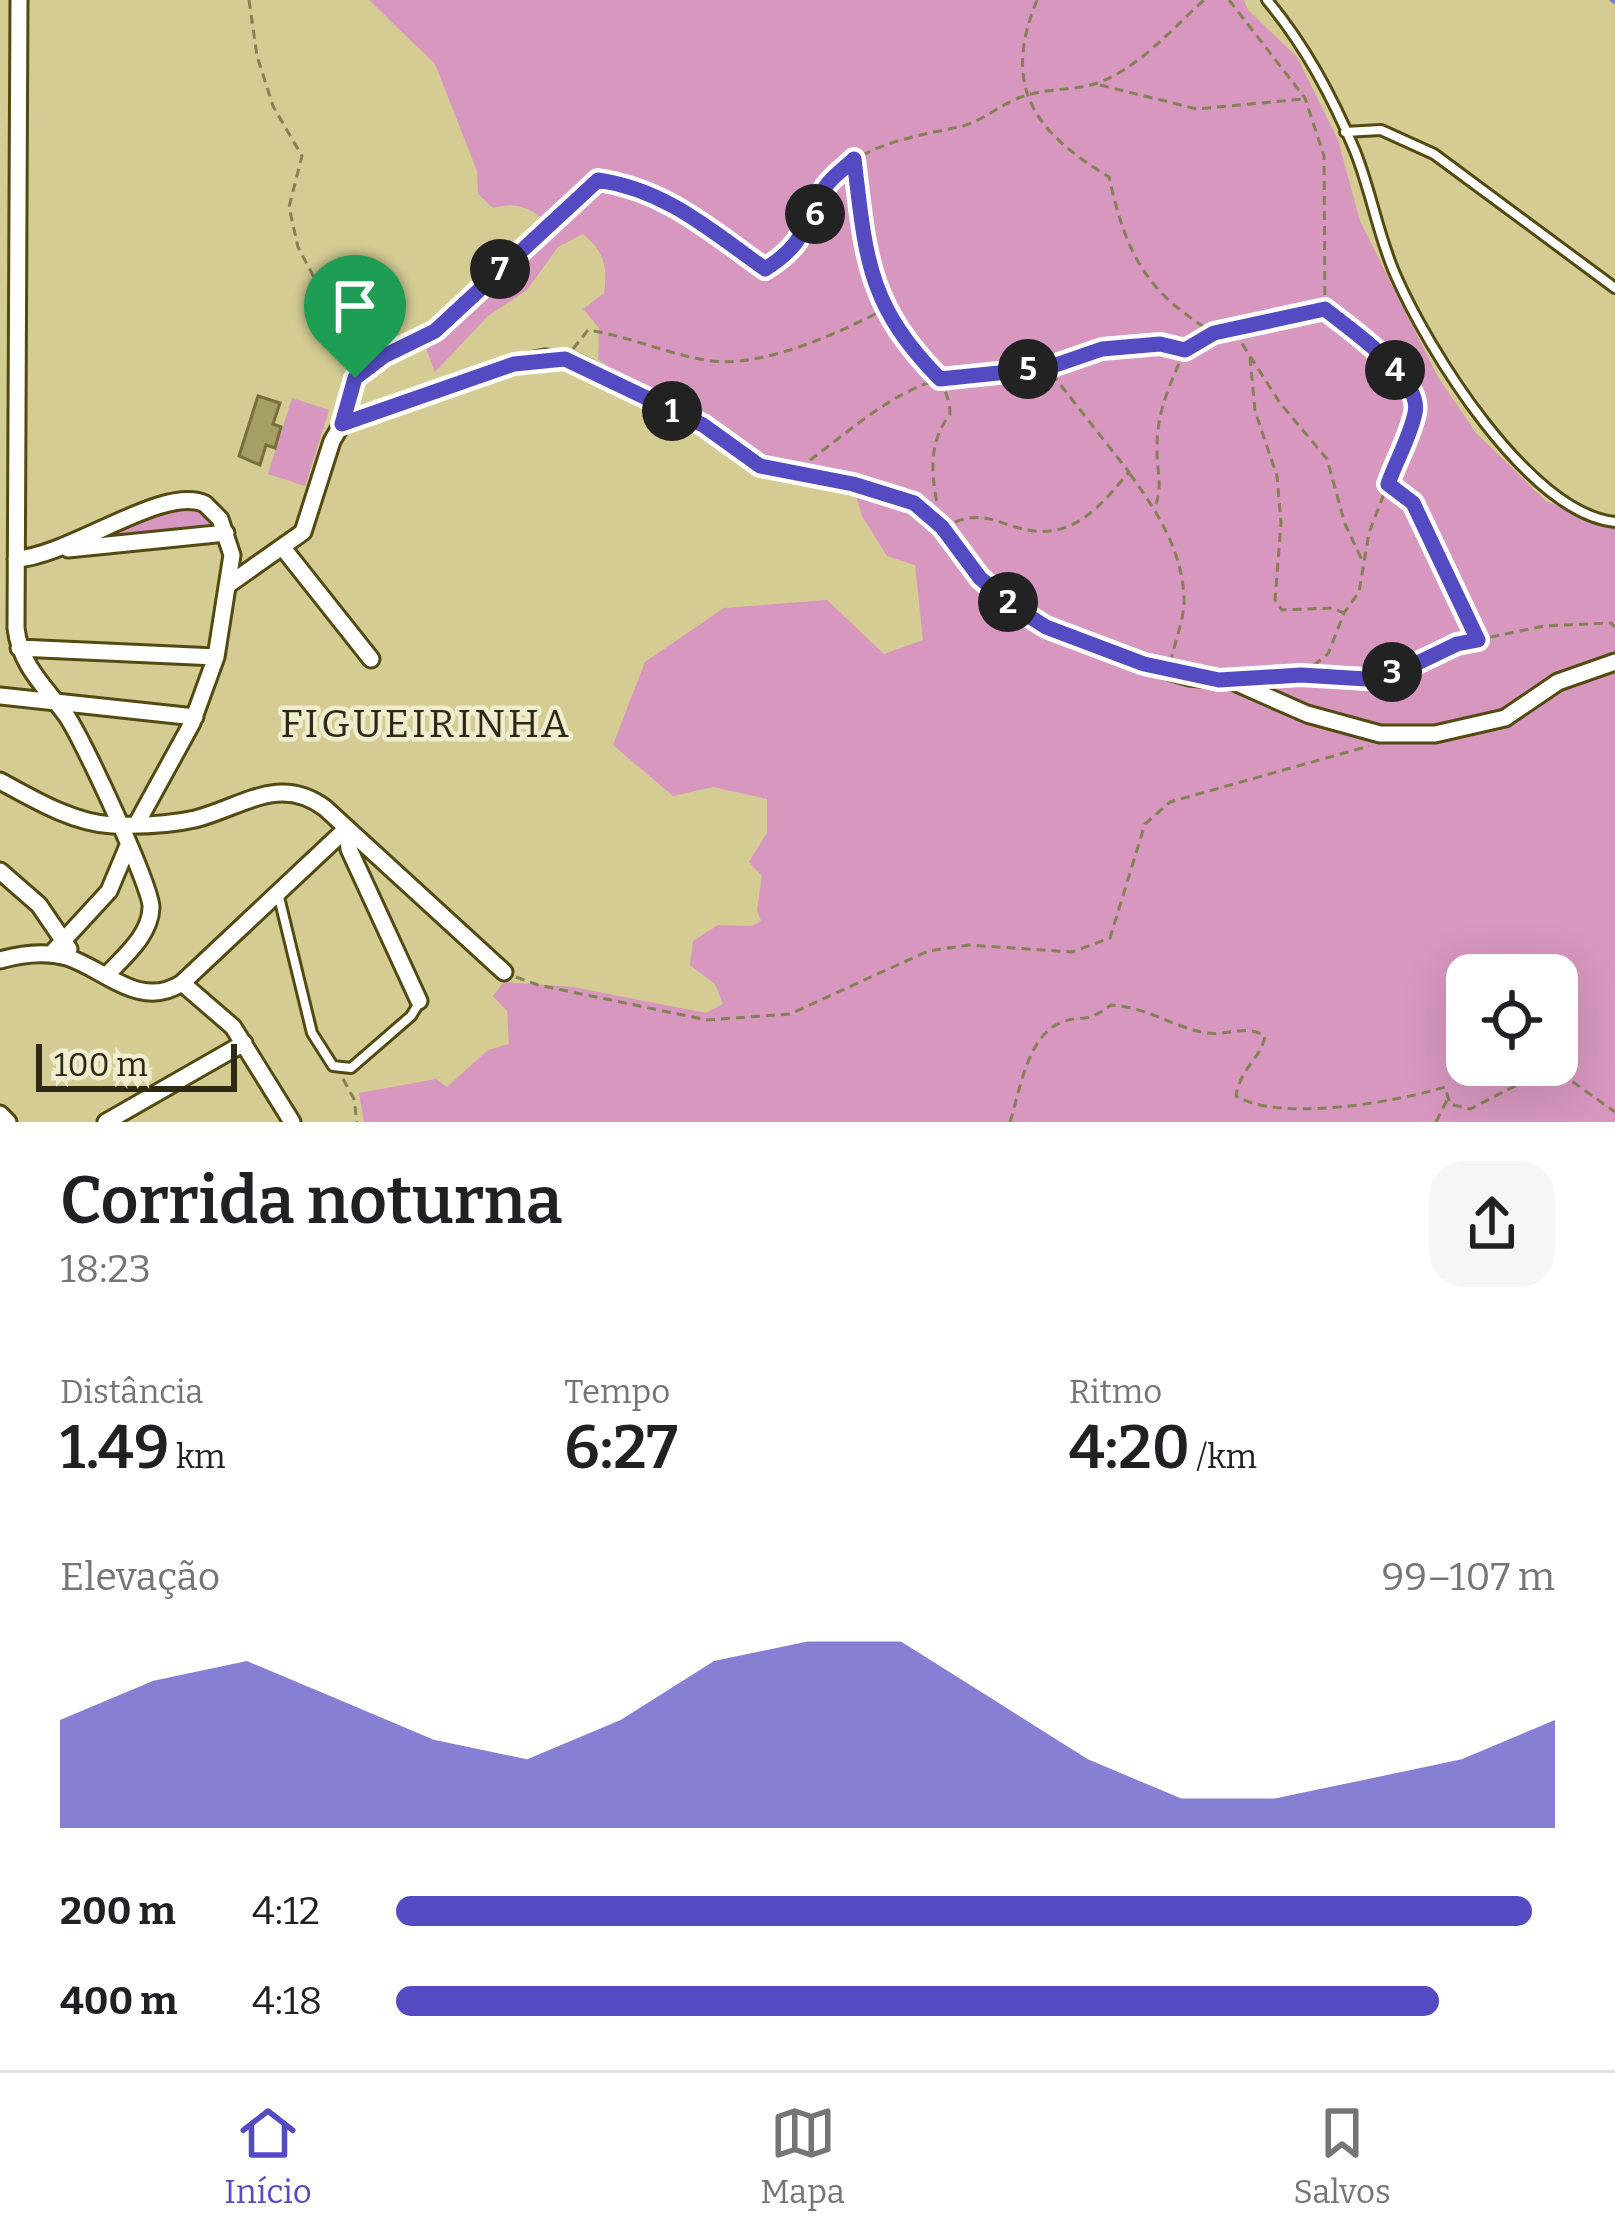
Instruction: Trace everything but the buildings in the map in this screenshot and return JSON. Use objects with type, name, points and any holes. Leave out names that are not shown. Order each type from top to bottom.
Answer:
[{"type":"street","points":[[19,0],[16,559],[20,648],[86,750],[127,848],[146,879],[151,913],[137,943],[106,976]]},
{"type":"street","points":[[228,585],[283,548],[306,526],[332,441],[342,424],[514,364],[565,359],[703,425],[760,466],[875,489],[914,503],[938,524],[980,578],[1046,627],[1168,671],[1232,680],[1307,714],[1402,737],[1505,718],[1558,682],[1615,662]]},
{"type":"street","points":[[65,549],[179,498],[206,503],[226,533],[232,556],[216,657],[195,717],[136,825]]},
{"type":"street","points":[[0,513],[16,503]]},
{"type":"street","points":[[16,559],[65,549],[226,533]]},
{"type":"street","points":[[283,548],[370,659]]},
{"type":"street","points":[[20,648],[216,657]]},
{"type":"street","points":[[0,696],[195,717]]},
{"type":"street","points":[[0,781],[52,808],[118,825],[190,820],[272,791],[315,800],[504,972]]},
{"type":"street","points":[[0,960],[51,955],[74,960],[151,993],[182,983],[347,828]]},
{"type":"street","points":[[347,828],[349,849],[419,1001]]},
{"type":"street","points":[[51,955],[109,891],[127,848]]},
{"type":"street","points":[[0,872],[39,905],[67,942],[74,960]]},
{"type":"street","points":[[182,983],[222,1014],[292,1122]]},
{"type":"street","points":[[106,1122],[244,1043]]},
{"type":"street","points":[[0,1114],[8,1122]]},
{"type":"lane","points":[[1268,0],[1318,76],[1345,132],[1395,274],[1447,370],[1505,449],[1539,481],[1556,496],[1615,522]]},
{"type":"lane","points":[[1345,132],[1381,130],[1434,154],[1615,288]]},
{"type":"lane","points":[[278,892],[312,1034],[333,1066],[351,1068],[411,1016],[419,1001]]},
{"type":"path","points":[[249,0],[257,56],[273,106],[302,156],[290,208],[298,247],[345,336],[355,378],[342,424]]},
{"type":"path","points":[[1037,0],[1027,24],[1023,95],[1064,150],[1109,178],[1117,214],[1141,274],[1174,309],[1214,333]]},
{"type":"path","points":[[1097,84],[1136,60],[1204,0]]},
{"type":"path","points":[[1229,0],[1305,98],[1324,156],[1325,309]]},
{"type":"path","points":[[355,378],[384,356],[435,331],[598,180],[635,185],[673,202],[765,269],[788,255],[809,228],[827,184],[854,159],[895,141],[970,124],[1023,95],[1097,84],[1197,109],[1305,98]]},
{"type":"path","points":[[854,159],[863,239],[884,309],[906,345],[940,379],[950,414],[936,431],[932,477],[938,524],[996,517],[1028,531],[1071,527],[1096,512],[1129,472]]},
{"type":"path","points":[[565,359],[588,330],[710,362],[758,356],[835,335],[884,309]]},
{"type":"path","points":[[1155,507],[1162,487],[1156,448],[1162,404],[1185,350],[1214,333],[1325,309]]},
{"type":"path","points":[[1301,675],[1328,654],[1344,613],[1359,592],[1369,532],[1416,410],[1415,396],[1387,359],[1325,309]]},
{"type":"path","points":[[1233,330],[1280,403],[1327,459],[1345,524],[1364,564]]},
{"type":"path","points":[[789,475],[903,394],[940,379],[1047,368],[1102,349],[1160,344],[1185,350]]},
{"type":"path","points":[[1250,357],[1255,411],[1277,476],[1281,523],[1275,600],[1282,610],[1332,608],[1344,613]]},
{"type":"path","points":[[1047,368],[1155,507],[1173,546],[1184,604],[1168,671]]},
{"type":"path","points":[[1388,484],[1413,503],[1478,640]]},
{"type":"path","points":[[1232,680],[1301,675],[1366,679],[1403,670],[1457,644],[1544,626],[1611,622],[1615,627]]},
{"type":"path","points":[[504,972],[538,986],[707,1020],[790,1014],[928,951],[969,945],[1072,952],[1110,938],[1145,824],[1171,802],[1402,737]]},
{"type":"path","points":[[1010,1122],[1032,1054],[1047,1031],[1064,1020],[1090,1021],[1112,1005],[1143,1007],[1182,1027],[1213,1034],[1257,1030],[1265,1036],[1264,1045],[1239,1076],[1236,1096],[1254,1113],[1310,1118]]},
{"type":"path","points":[[333,1066],[354,1099],[357,1122]]},
{"type":"path","points":[[1361,1114],[1445,1088],[1454,1107],[1470,1109],[1552,1067],[1615,1112]]},
{"type":"path","points":[[1436,1122],[1448,1098]]},
{"type":"path","points":[[1327,1117],[1344,1116]]},
{"type":"shaded area","points":[[369,0],[1244,0],[1248,10],[1297,57],[1338,140],[1360,221],[1438,377],[1476,433],[1546,501],[1615,529],[1615,1122],[364,1122],[359,1093],[436,1079],[447,1087],[488,1050],[509,1044],[507,1011],[493,996],[504,982],[573,987],[706,1013],[723,1004],[715,984],[690,965],[693,941],[718,925],[752,926],[761,921],[757,910],[762,876],[749,862],[767,833],[767,799],[713,787],[673,796],[613,745],[645,662],[724,608],[827,600],[884,654],[923,640],[915,565],[887,556],[862,516],[850,475],[757,456],[722,428],[681,404],[650,395],[598,359],[599,328],[583,309],[604,293],[605,267],[596,247],[583,234],[558,247],[527,290],[488,316],[435,372],[425,346],[552,227],[525,208],[493,208],[478,194],[477,171],[435,64]]},
{"type":"shaded area","points":[[292,398],[329,410],[305,486],[268,474]]},
{"type":"shaded area","points":[[193,498],[226,533],[65,549]]},
{"type":"district","name":"FIGUEIRINHA","points":[[426,723]]},
{"type":"route","points":[[854,159],[873,284],[906,345],[940,379],[1047,368],[1102,349],[1160,344],[1185,350],[1214,333],[1325,309],[1387,359],[1415,396],[1416,410],[1388,484],[1413,503],[1478,640],[1457,644],[1403,670],[1366,679],[1189,677],[1046,627],[980,578],[942,527],[914,503],[853,484],[760,466],[703,425],[575,362],[544,358],[514,364],[342,424],[355,378],[384,356],[435,331],[598,180],[635,185],[673,202],[765,269],[788,255],[809,228],[827,184],[854,159]]}]
